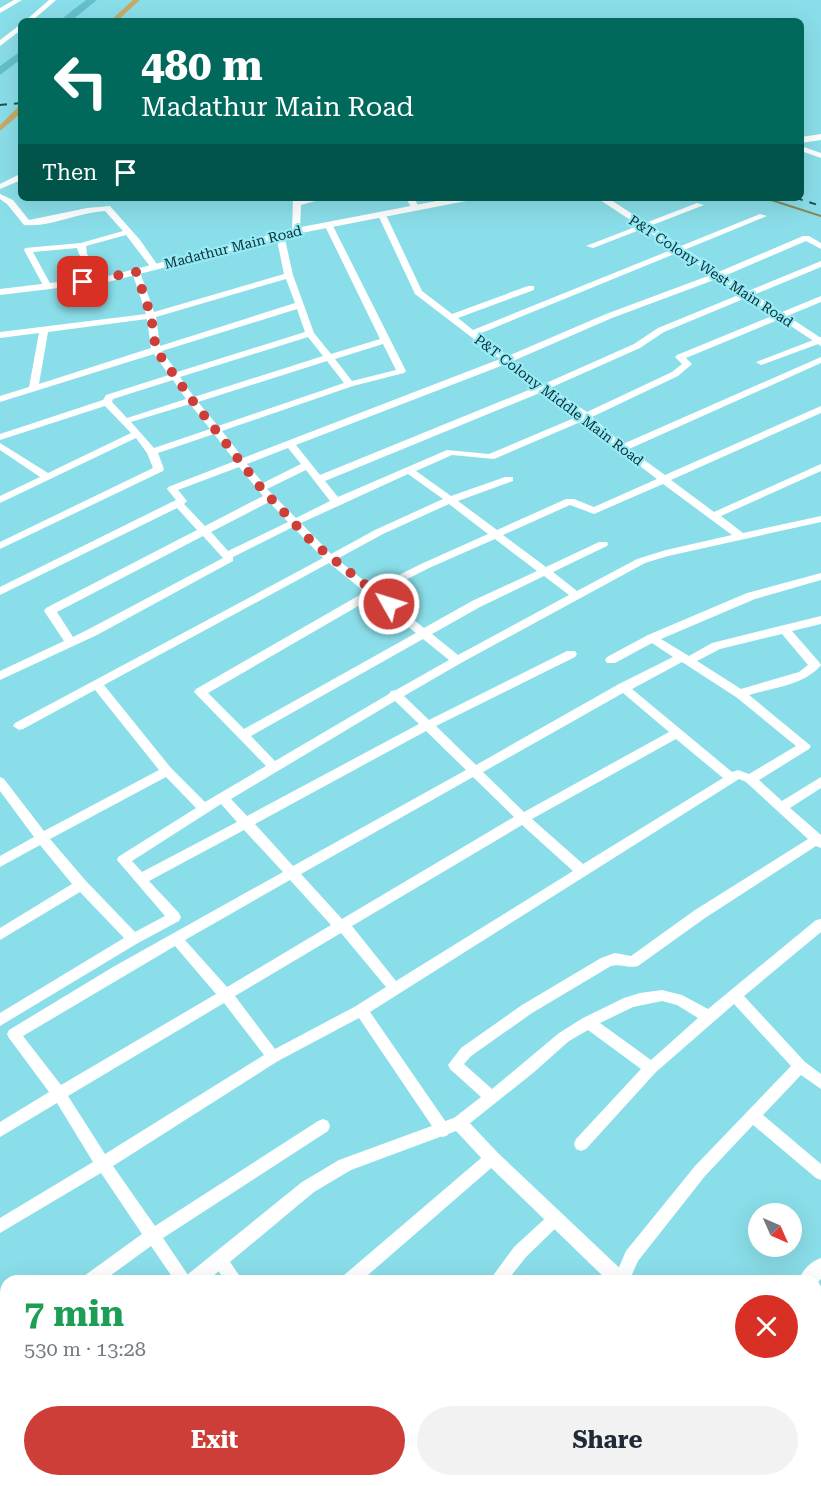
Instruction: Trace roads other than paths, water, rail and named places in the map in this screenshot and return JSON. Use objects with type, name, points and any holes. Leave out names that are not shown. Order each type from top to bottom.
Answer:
[{"type":"main road","points":[[68,18],[92,0]]},
{"type":"main road","points":[[0,72],[18,57]]},
{"type":"street","points":[[0,11],[19,0]]},
{"type":"street","points":[[31,18],[51,0]]},
{"type":"street","points":[[0,44],[18,29]]},
{"type":"street","points":[[804,140],[821,137]]},
{"type":"street","points":[[804,149],[821,156]]},
{"type":"street","points":[[0,187],[18,178]]},
{"type":"street","points":[[0,196],[10,202],[27,223],[43,222],[97,208],[107,208],[156,267]]},
{"type":"street","points":[[296,231],[297,201]]},
{"type":"street","points":[[412,201],[416,207]]},
{"type":"street","name":"Madathur Main Road","points":[[0,291],[100,280],[296,231],[449,201]]},
{"type":"street","name":"P&T Colony West Main Road","points":[[606,201],[641,226],[820,341]]},
{"type":"street","points":[[590,246],[700,205]]},
{"type":"street","name":"P&T Colony Middle Main Road","points":[[382,215],[418,292],[543,388],[586,416],[622,448],[740,536]]},
{"type":"street","points":[[471,334],[763,216]]},
{"type":"street","points":[[152,452],[350,384],[401,371],[328,224]]},
{"type":"street","points":[[48,287],[28,250],[81,245],[128,232]]},
{"type":"street","points":[[280,235],[299,305],[310,333],[350,384]]},
{"type":"street","points":[[0,591],[182,501],[172,489],[507,360],[609,316],[719,275],[806,238],[821,246]]},
{"type":"street","points":[[81,245],[83,254],[100,280]]},
{"type":"street","points":[[317,480],[543,388],[637,346],[661,330],[750,296],[821,264]]},
{"type":"street","points":[[136,272],[151,316],[156,350],[261,488],[329,558],[457,660]]},
{"type":"street","points":[[0,335],[151,316],[290,275]]},
{"type":"street","points":[[450,318],[531,288]]},
{"type":"street","points":[[227,556],[336,502],[451,452],[490,457],[586,416],[675,374],[687,364],[680,357],[782,317],[821,299]]},
{"type":"street","points":[[0,399],[299,305]]},
{"type":"street","points":[[33,390],[44,330]]},
{"type":"street","points":[[0,437],[107,402],[109,397],[310,333]]},
{"type":"street","points":[[126,421],[385,340]]},
{"type":"street","points":[[762,362],[820,341]]},
{"type":"street","points":[[622,448],[821,360]]},
{"type":"street","points":[[0,546],[159,469],[152,452],[107,402]]},
{"type":"street","points":[[274,767],[200,692],[374,592],[495,535],[570,501],[594,511],[821,408]]},
{"type":"street","points":[[0,500],[137,434]]},
{"type":"street","points":[[290,443],[336,502]]},
{"type":"street","points":[[2,450],[47,477]]},
{"type":"street","points":[[261,488],[306,466]]},
{"type":"street","points":[[715,515],[821,467]]},
{"type":"street","points":[[409,470],[576,595]]},
{"type":"street","points":[[19,726],[379,532],[450,500],[509,479]]},
{"type":"street","points":[[71,642],[51,610],[270,497]]},
{"type":"street","points":[[0,676],[71,642],[229,559],[178,502]]},
{"type":"street","points":[[180,1275],[103,1164],[59,1094],[1,1019],[133,939],[174,917],[123,860],[395,694],[641,561],[666,553],[821,519]]},
{"type":"street","points":[[243,735],[476,604],[603,544]]},
{"type":"street","points":[[611,660],[652,638],[751,596],[821,576]]},
{"type":"street","points":[[14,1034],[176,938],[623,687],[716,646],[821,620]]},
{"type":"street","points":[[740,694],[803,675],[815,665],[783,628]]},
{"type":"street","points":[[652,638],[740,694],[805,746],[750,779]]},
{"type":"street","points":[[141,879],[426,726],[571,654]]},
{"type":"street","points":[[98,684],[167,771],[204,809]]},
{"type":"street","points":[[623,687],[731,778]]},
{"type":"street","points":[[395,694],[473,771],[582,871]]},
{"type":"street","points":[[0,1130],[523,818],[677,733]]},
{"type":"street","points":[[0,862],[42,837],[167,771]]},
{"type":"street","points":[[0,1226],[273,1057],[361,1010],[738,774],[750,779],[819,841],[700,914],[633,963],[615,959],[606,962],[527,1009],[466,1052],[455,1065],[491,1097]]},
{"type":"street","points":[[0,782],[81,885],[133,939]]},
{"type":"street","points":[[780,808],[821,782]]},
{"type":"street","points":[[223,798],[342,926],[395,989]]},
{"type":"street","points":[[0,935],[81,885]]},
{"type":"street","points":[[581,1144],[651,1068],[821,924]]},
{"type":"street","points":[[176,938],[225,994],[273,1057]]},
{"type":"street","points":[[201,1275],[308,1187],[345,1165],[459,1123],[528,1069],[564,1037],[588,1022],[620,1006],[655,995],[670,996],[709,1017]]},
{"type":"street","points":[[735,996],[800,1066],[821,1083]]},
{"type":"street","points":[[361,1010],[443,1130]]},
{"type":"street","points":[[588,1022],[651,1068]]},
{"type":"street","points":[[624,1275],[632,1256],[700,1171],[800,1066]]},
{"type":"street","points":[[752,1115],[821,1173]]},
{"type":"street","points":[[459,1123],[492,1158],[615,1275]]},
{"type":"street","points":[[98,1275],[152,1236],[322,1126]]},
{"type":"street","points":[[356,1275],[492,1158]]},
{"type":"street","points":[[502,1275],[520,1252],[556,1218]]},
{"type":"street","points":[[220,1261],[230,1275]]},
{"type":"waterway","points":[[116,18],[137,0]]},
{"type":"waterway","points":[[0,129],[18,112]]},
{"type":"waterway","points":[[774,201],[821,216]]},
{"type":"railway","points":[[0,105],[18,103]]},
{"type":"railway","points":[[804,201],[821,206]]}]
